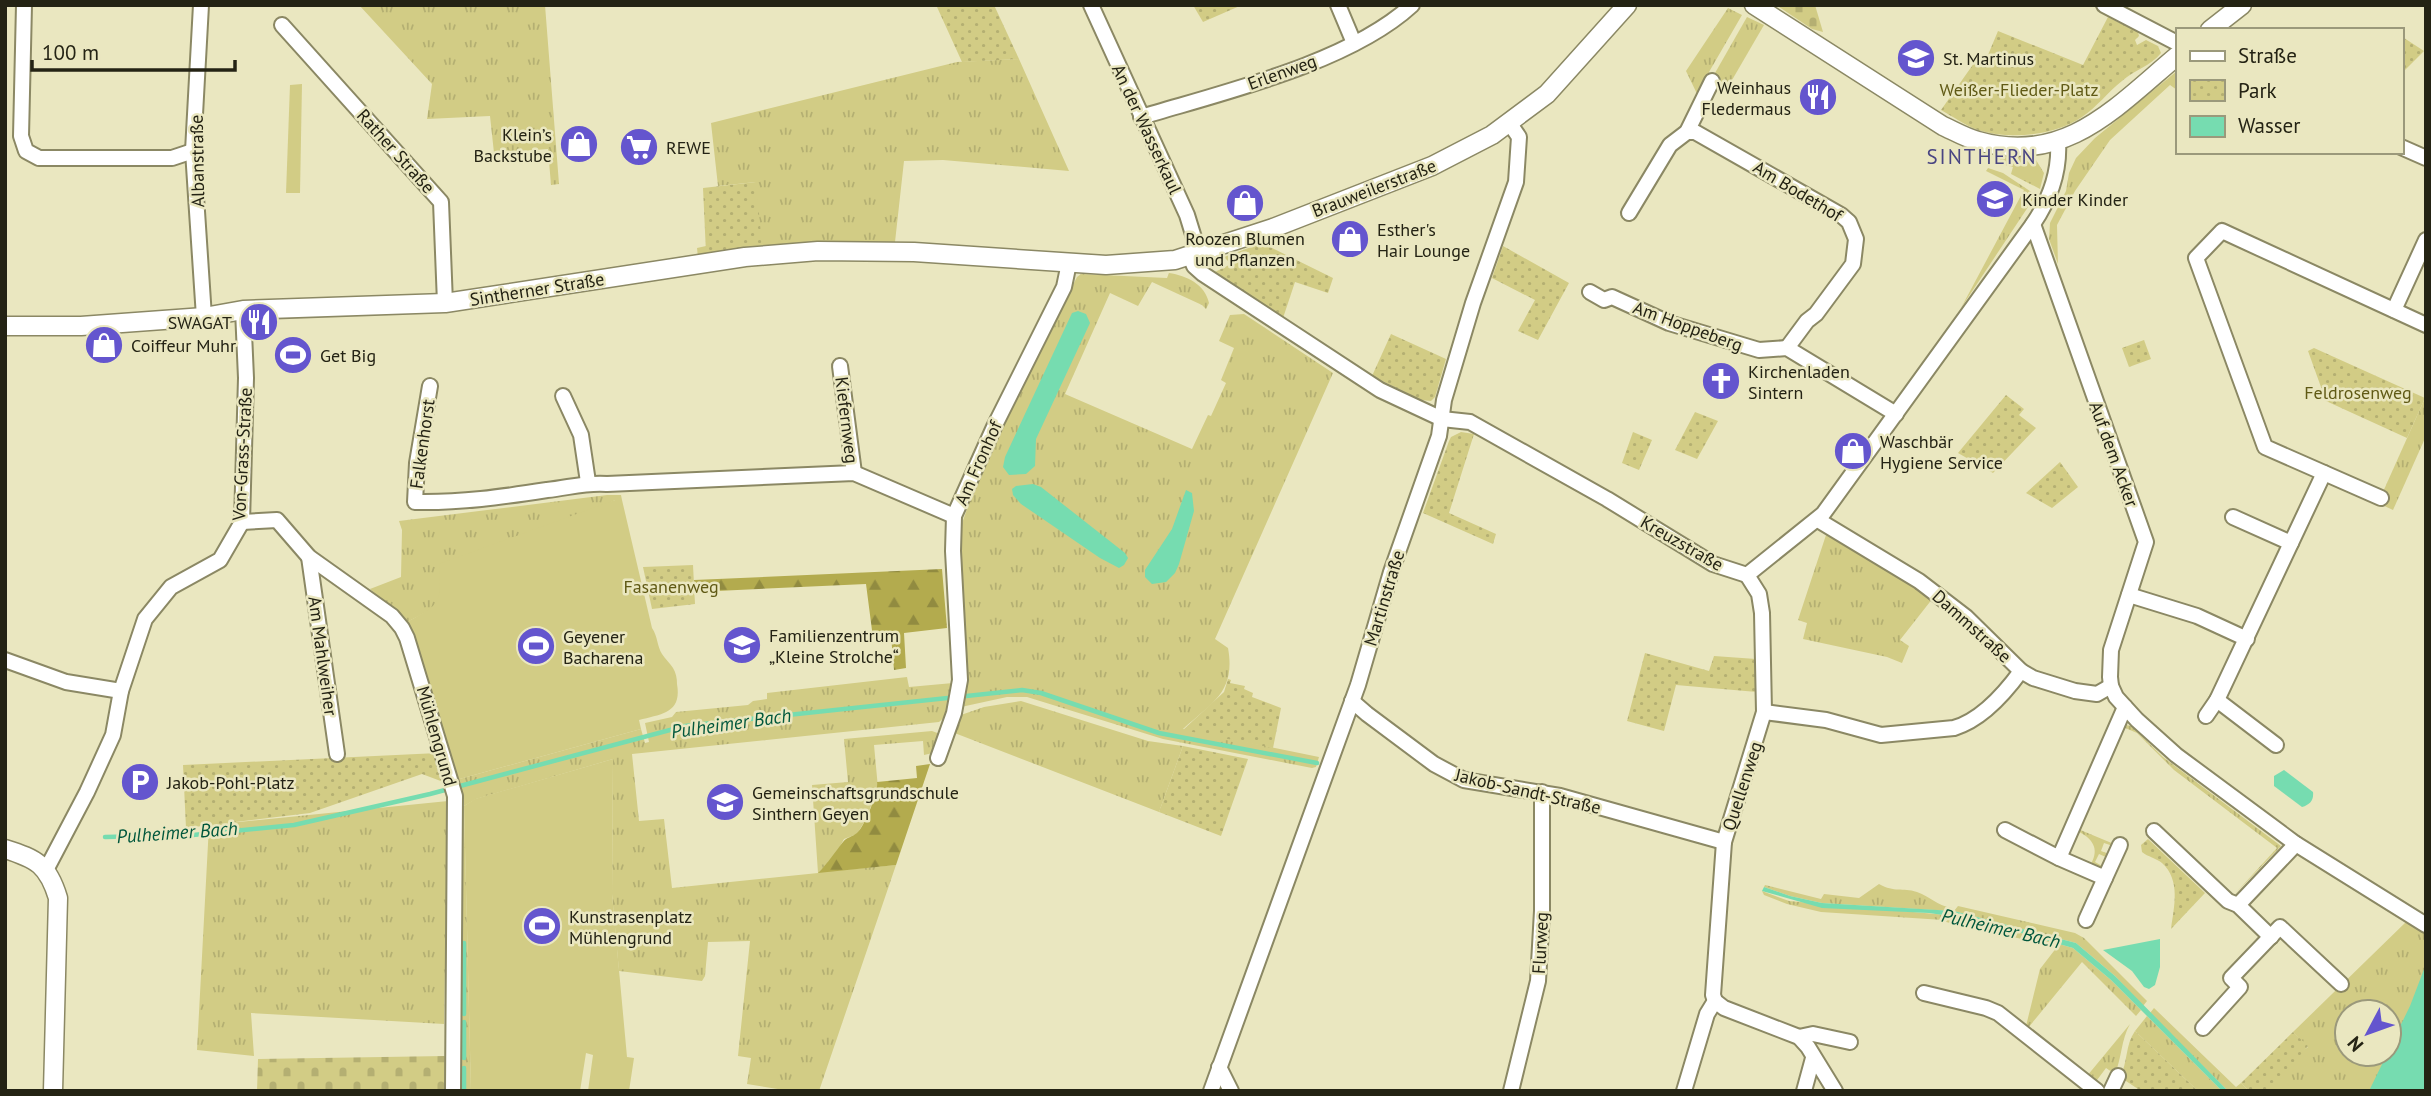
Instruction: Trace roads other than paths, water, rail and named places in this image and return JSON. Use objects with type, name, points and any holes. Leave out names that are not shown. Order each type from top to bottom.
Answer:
[{"type":"street","points":[[24,5],[21,136],[26,151],[39,158],[172,158],[193,151]]},
{"type":"street","name":"Albanstraße","points":[[201,5],[193,151],[204,317]]},
{"type":"street","name":"An der Wasserkaul","points":[[1091,5],[1187,215],[1195,255]]},
{"type":"street","points":[[1338,5],[1354,43]]},
{"type":"street","name":"Erlenweg","points":[[1142,117],[1284,73],[1354,43],[1385,26],[1412,5]]},
{"type":"street","name":"Brauweilerstraße","points":[[1069,263],[1141,264],[1195,255],[1463,152],[1531,108],[1564,77],[1627,5]]},
{"type":"street","points":[[1754,5],[1943,126],[1974,141],[2013,148],[2058,142],[2077,134],[2104,118],[2176,58]]},
{"type":"street","points":[[2104,5],[2176,42]]},
{"type":"street","points":[[2213,28],[2242,5]]},
{"type":"street","name":"Rather Straße","points":[[282,26],[441,202],[445,303]]},
{"type":"street","points":[[1629,213],[1670,145],[1687,132],[1712,81]]},
{"type":"street","name":"Martinstraße","points":[[1212,1087],[1352,701],[1391,572],[1430,466],[1444,400],[1472,303],[1516,182],[1519,137],[1510,124]]},
{"type":"street","name":"Am Bodethof","points":[[1687,132],[1695,132],[1841,215],[1853,229],[1857,246],[1853,264],[1787,348]]},
{"type":"street","points":[[1747,575],[1818,520],[2033,224],[2050,196],[2059,156],[2058,142]]},
{"type":"street","points":[[2403,148],[2426,158]]},
{"type":"street","name":"Auf dem Acker","points":[[2033,224],[2146,542],[2112,650],[2111,686]]},
{"type":"street","points":[[2381,498],[2265,447],[2196,258],[2222,231],[2426,325]]},
{"type":"street","points":[[2394,310],[2426,240]]},
{"type":"street","name":"Sintherner Straße","points":[[5,326],[81,326],[204,317],[243,310],[445,303],[745,257],[818,251],[914,252],[1069,263]]},
{"type":"street","name":"Kreuzstraße","points":[[1195,255],[1194,267],[1203,275],[1356,376],[1442,419],[1470,422],[1606,499],[1713,564],[1747,575]]},
{"type":"street","name":"Am Fronhof","points":[[938,758],[955,708],[960,680],[953,551],[954,516],[994,427],[1064,287],[1069,263]]},
{"type":"street","name":"Am Hoppeberg","points":[[1590,292],[1604,300],[1612,297],[1669,323],[1759,351],[1787,348]]},
{"type":"street","name":"Von-Grass-Straße","points":[[46,870],[113,735],[121,691],[145,620],[171,587],[220,560],[242,522],[246,378],[243,310]]},
{"type":"street","points":[[1787,348],[1896,414]]},
{"type":"street","name":"Kiefernweg","points":[[840,366],[854,473]]},
{"type":"street","name":"Falkenhorst","points":[[430,386],[417,464],[415,502],[455,503],[588,482]]},
{"type":"street","points":[[563,396],[581,435],[588,482],[607,485],[854,473],[954,516]]},
{"type":"street","points":[[2206,716],[2217,701],[2324,473]]},
{"type":"street","points":[[2233,517],[2291,543]]},
{"type":"street","name":"Mühlengrund","points":[[242,522],[277,520],[309,557],[393,616],[402,628],[423,687],[455,796],[453,1091]]},
{"type":"street","name":"Dammstraße","points":[[1818,520],[1919,581],[1966,617],[2021,671],[2033,678],[2076,691],[2097,694],[2111,686]]},
{"type":"street","name":"Am Mahlweiher","points":[[309,557],[337,754]]},
{"type":"street","name":"Quellenweg","points":[[1684,1091],[1707,1014],[1715,1001],[1713,979],[1724,842],[1764,712],[1762,613],[1759,594],[1747,575]]},
{"type":"street","points":[[2129,595],[2197,616],[2247,639]]},
{"type":"street","points":[[5,660],[66,682],[121,691]]},
{"type":"street","points":[[1764,712],[1826,720],[1881,736],[1954,728],[1964,725],[1986,708],[2021,671]]},
{"type":"street","points":[[2111,686],[2124,707],[2176,755],[2296,844],[2426,925]]},
{"type":"street","name":"Jakob-Sandt-Straße","points":[[1352,701],[1447,773],[1473,782],[1542,792],[1724,842]]},
{"type":"street","points":[[2217,701],[2276,745]]},
{"type":"street","points":[[2059,858],[2124,707]]},
{"type":"street","name":"Flurweg","points":[[1511,1091],[1538,981],[1542,898],[1542,792]]},
{"type":"street","points":[[2005,830],[2105,878]]},
{"type":"street","points":[[2154,831],[2228,901],[2238,905],[2271,937]]},
{"type":"street","points":[[2238,905],[2296,844]]},
{"type":"street","points":[[2086,920],[2120,845]]},
{"type":"street","points":[[5,849],[27,856],[46,870],[58,898],[53,1091]]},
{"type":"street","points":[[2203,1028],[2241,987],[2231,978],[2280,928],[2341,984]]},
{"type":"street","points":[[1924,993],[1998,1013],[2097,1091]]},
{"type":"street","points":[[1715,1001],[1724,1008],[1799,1037],[1835,1091]]},
{"type":"street","points":[[1799,1037],[1813,1034],[1850,1042]]},
{"type":"street","points":[[1804,1091],[1814,1058]]},
{"type":"street","points":[[1219,1067],[1231,1091]]},
{"type":"street","points":[[2110,1091],[2118,1076]]},
{"type":"water","points":[[1078,311],[1086,314],[1090,323],[1036,439],[1035,466],[1026,474],[1009,475],[1003,467],[1005,457],[1072,313]]},
{"type":"water","points":[[1033,484],[1041,487],[1125,553],[1128,558],[1124,565],[1119,568],[1100,558],[1021,504],[1013,495],[1012,489]]},
{"type":"water","points":[[1186,490],[1192,493],[1194,511],[1179,564],[1166,582],[1152,584],[1145,577],[1145,570],[1172,529]]},
{"type":"water","points":[[2284,770],[2313,792],[2312,800],[2307,805],[2302,807],[2274,786],[2274,776]]},
{"type":"water","points":[[1764,887],[1822,903],[1954,911],[2076,943],[2115,976],[2228,1091],[2222,1091],[2111,980],[2073,948],[1993,925],[1950,916],[1822,908],[1762,891]]},
{"type":"water","points":[[2160,939],[2160,967],[2155,985],[2149,989],[2144,987],[2132,971],[2103,950]]},
{"type":"water","points":[[2426,964],[2426,1091],[2369,1091],[2380,1068],[2403,1068],[2403,1020]]},
{"type":"waterway","name":"Pulheimer Bach","points":[[105,837],[193,835],[294,825],[430,794],[685,726],[1022,690],[1041,693],[1159,733],[1317,763]]},
{"type":"waterway","points":[[464,943],[464,1014]]},
{"type":"waterway","points":[[464,1022],[464,1058]]},
{"type":"waterway","points":[[464,1068],[464,1091]]},
{"type":"place","name":"St. Martinus","points":[[1916,58]]},
{"type":"place","name":"Weinhaus Fledermaus","points":[[1818,97]]},
{"type":"place","name":"Klein’s Backstube","points":[[579,144]]},
{"type":"place","name":"REWE","points":[[639,147]]},
{"type":"place","name":"Kinder Kinder","points":[[1995,199]]},
{"type":"place","name":"Roozen Blumen und Pflanzen","points":[[1245,203]]},
{"type":"place","name":"Esther's Hair Lounge","points":[[1350,239]]},
{"type":"place","name":"SWAGAT","points":[[259,322]]},
{"type":"place","name":"Coiffeur Muhr","points":[[104,345]]},
{"type":"place","name":"Get Big","points":[[293,355]]},
{"type":"place","name":"Kirchenladen Sintern","points":[[1721,381]]},
{"type":"place","name":"Waschbär Hygiene Service","points":[[1853,451]]},
{"type":"place","name":"Familienzentrum „Kleine Strolche“","points":[[742,645]]},
{"type":"place","name":"Geyener Bacharena","points":[[536,646]]},
{"type":"place","name":"Jakob-Pohl-Platz","points":[[140,782]]},
{"type":"place","name":"Gemeinschaftsgrundschule Sinthern Geyen","points":[[725,802]]},
{"type":"place","name":"Kunstrasenplatz Mühlengrund","points":[[542,926]]},
{"type":"district","name":"SINTHERN","points":[[1982,156]]},
{"type":"park label","name":"Weißer-Flieder-Platz","points":[[2019,89]]},
{"type":"park label","name":"Feldrosenweg","points":[[2358,392]]},
{"type":"park label","name":"Fasanenweg","points":[[671,586]]}]
